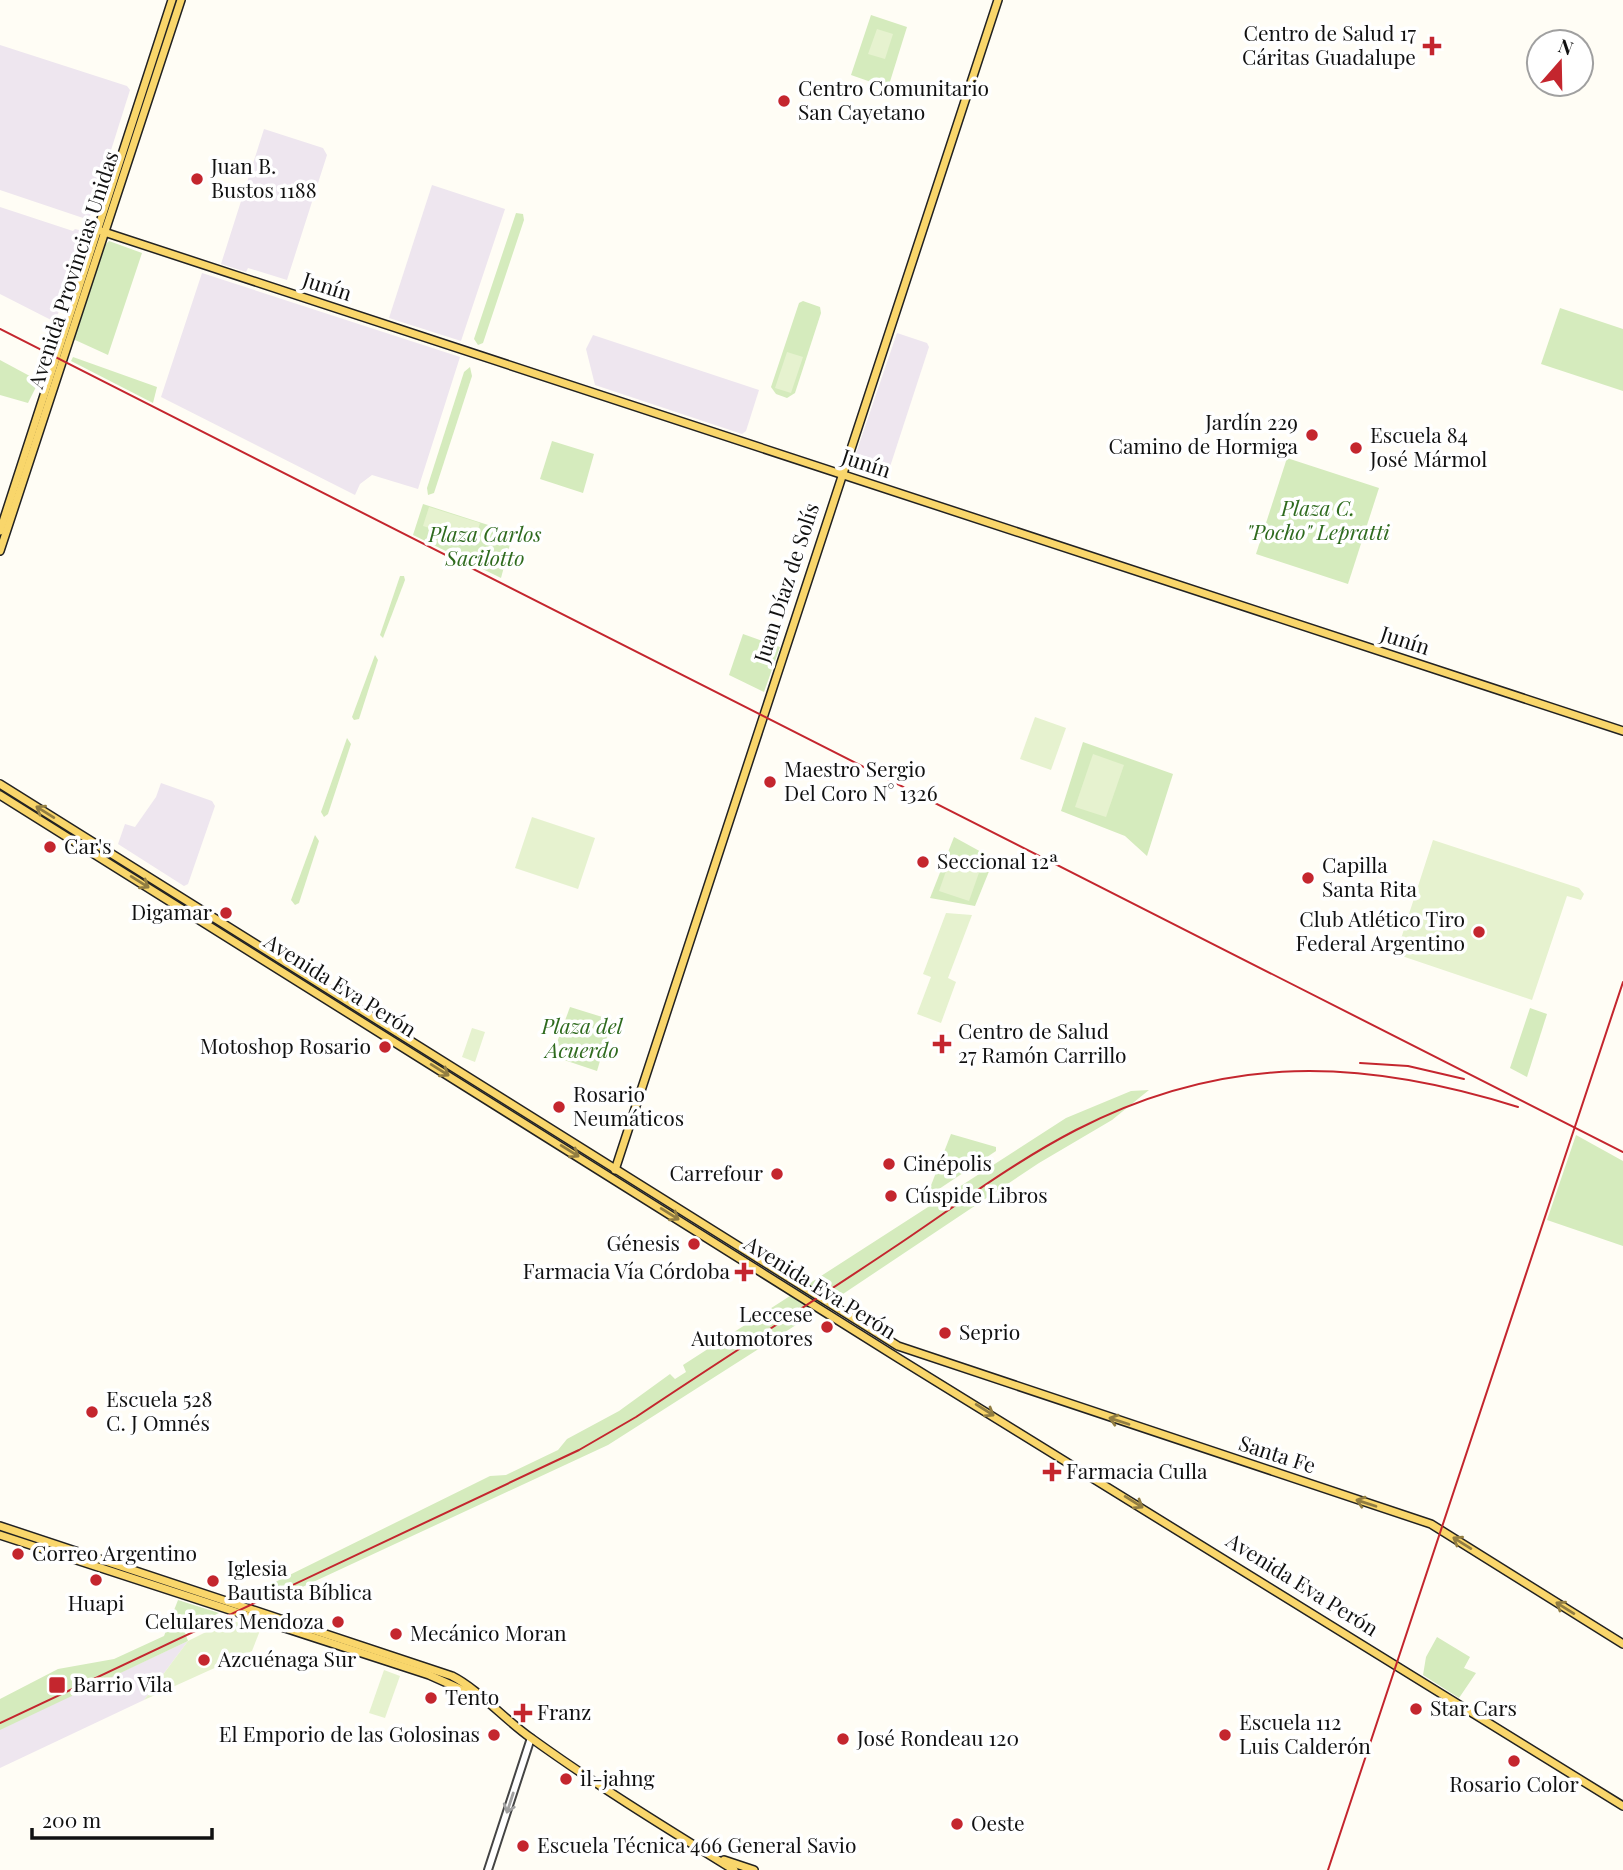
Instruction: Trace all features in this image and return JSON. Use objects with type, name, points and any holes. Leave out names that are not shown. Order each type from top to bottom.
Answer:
[{"type":"main road","name":"Avenida Provincias Unidas","points":[[149,85],[172,0]]},
{"type":"main road","name":"Avenida Provincias Unidas","points":[[0,531],[149,85],[181,0]]},
{"type":"main road","name":"Juan Díaz de Solís","points":[[612,1178],[998,0]]},
{"type":"main road","name":"Avenida Provincias Unidas","points":[[0,551],[101,231]]},
{"type":"main road","name":"Junín","points":[[101,231],[1623,731]]},
{"type":"main road","name":"Avenida Eva Perón","points":[[0,784],[898,1346]]},
{"type":"main road","name":"Avenida Eva Perón","points":[[0,794],[1623,1807]]},
{"type":"main road","name":"Santa Fe","points":[[898,1346],[1431,1524],[1623,1644]]},
{"type":"main road","points":[[0,1526],[436,1669],[466,1683],[477,1696],[531,1738],[734,1870]]},
{"type":"main road","points":[[0,1535],[429,1675],[477,1696]]},
{"type":"main road","points":[[710,1855],[754,1870]]},
{"type":"street","points":[[488,1870],[531,1738]]},
{"type":"shaded area","points":[[0,45],[127,86],[130,90],[89,220],[0,190]]},
{"type":"shaded area","points":[[264,129],[323,148],[327,155],[287,280],[248,268],[246,272],[221,264]]},
{"type":"shaded area","points":[[432,185],[505,209],[461,341],[389,318]]},
{"type":"shaded area","points":[[0,207],[73,231],[83,231],[85,239],[55,322],[0,294]]},
{"type":"shaded area","points":[[202,273],[460,357],[418,489],[372,475],[360,484],[355,495],[161,397]]},
{"type":"shaded area","points":[[897,333],[927,343],[929,347],[886,479],[882,480],[851,468]]},
{"type":"shaded area","points":[[593,335],[759,390],[746,431],[742,434],[595,385],[586,349]]},
{"type":"shaded area","points":[[161,783],[212,801],[215,806],[188,884],[184,886],[118,844],[125,824],[135,827],[156,797]]},
{"type":"shaded area","points":[[188,1641],[144,1700],[0,1768],[0,1729]]},
{"type":"green space","points":[[871,15],[907,27],[888,88],[851,75]]},
{"type":"green space","points":[[877,29],[893,34],[885,59],[868,54]]},
{"type":"green space","points":[[516,213],[523,214],[524,220],[483,343],[478,345],[474,339]]},
{"type":"green space","points":[[109,241],[142,253],[108,355],[73,339],[104,246]]},
{"type":"green space","points":[[803,301],[820,307],[821,313],[795,393],[787,398],[776,394],[771,387],[799,303]]},
{"type":"green space","points":[[1560,308],[1623,329],[1623,391],[1541,364]]},
{"type":"green space","points":[[787,352],[803,357],[791,393],[775,388]]},
{"type":"green space","points":[[73,357],[157,387],[153,403],[71,361]]},
{"type":"green space","points":[[0,360],[39,381],[28,403],[0,395]]},
{"type":"green space","points":[[470,367],[472,376],[434,493],[428,495],[427,488],[464,372]]},
{"type":"green space","points":[[552,441],[594,454],[583,493],[540,479]]},
{"type":"green space","name":"Plaza C. \"Pocho\" Lepratti","points":[[1287,458],[1379,488],[1348,584],[1256,554]]},
{"type":"green space","name":"Plaza Carlos Sacilotto","points":[[423,504],[513,533],[501,578],[413,535]]},
{"type":"green space","points":[[429,507],[480,523],[474,542],[423,526]]},
{"type":"green space","points":[[400,576],[404,576],[405,580],[383,638],[380,635]]},
{"type":"green space","points":[[743,634],[780,647],[764,692],[729,675]]},
{"type":"green space","points":[[375,655],[378,660],[359,719],[354,720],[352,717]]},
{"type":"green space","points":[[1035,717],[1066,728],[1051,770],[1020,759]]},
{"type":"green space","points":[[347,738],[351,744],[328,814],[324,817],[321,812]]},
{"type":"green space","points":[[1083,742],[1173,774],[1147,856],[1125,836],[1061,811]]},
{"type":"green space","points":[[1093,754],[1124,765],[1106,817],[1075,807]]},
{"type":"green space","points":[[532,817],[595,838],[578,889],[515,868]]},
{"type":"green space","points":[[315,835],[319,841],[299,903],[295,905],[291,900]]},
{"type":"green space","points":[[954,837],[994,859],[975,906],[930,898]]},
{"type":"green space","name":"Club Atlético Tiro Federal Argentino","points":[[1433,840],[1579,888],[1584,894],[1581,900],[1567,896],[1532,1000],[1396,954]]},
{"type":"green space","points":[[951,857],[981,867],[969,901],[939,891]]},
{"type":"green space","points":[[946,913],[972,915],[948,978],[956,982],[941,1023],[917,1014],[931,977],[923,974]]},
{"type":"green space","name":"Plaza del Acuerdo","points":[[570,1007],[612,1020],[597,1071],[552,1056]]},
{"type":"green space","points":[[1530,1008],[1547,1014],[1527,1077],[1510,1068]]},
{"type":"green space","points":[[472,1028],[485,1032],[475,1062],[462,1057]]},
{"type":"green space","points":[[1149,1090],[1112,1120],[1039,1163],[810,1316],[608,1445],[283,1596],[247,1596],[490,1476],[506,1475],[558,1450],[567,1439],[619,1411],[670,1374],[675,1379],[686,1372],[683,1365],[1066,1118],[1131,1091]]},
{"type":"green space","points":[[951,1134],[996,1147],[996,1151],[933,1193],[930,1188]]},
{"type":"green space","points":[[1576,1135],[1623,1161],[1623,1246],[1547,1220]]},
{"type":"green space","points":[[178,1600],[219,1613],[184,1630],[188,1641],[0,1730],[0,1699],[58,1669],[114,1659],[164,1636]]},
{"type":"green space","name":"Azcuénaga Sur","points":[[230,1620],[256,1628],[259,1633],[252,1651],[144,1700],[188,1641]]},
{"type":"green space","points":[[1437,1637],[1470,1657],[1464,1668],[1476,1673],[1459,1698],[1423,1675],[1426,1657]]},
{"type":"green space","points":[[384,1670],[400,1676],[385,1718],[369,1713]]},
{"type":"railway","points":[[0,329],[1623,1152]]},
{"type":"railway","points":[[1328,1870],[1623,982]]},
{"type":"railway","points":[[1360,1063],[1408,1066],[1464,1079]]},
{"type":"railway","points":[[0,1723],[579,1450],[636,1417],[1029,1157],[1076,1130],[1131,1105],[1186,1087],[1240,1076],[1294,1071],[1349,1072],[1404,1079],[1518,1107]]},
{"type":"place","name":"Centro de Salud 17 Cáritas Guadalupe","points":[[1432,46]]},
{"type":"place","name":"Centro Comunitario San Cayetano","points":[[784,101]]},
{"type":"place","name":"Juan B. Bustos 1188","points":[[197,179]]},
{"type":"place","name":"Jardín 229 Camino de Hormiga","points":[[1312,435]]},
{"type":"place","name":"Escuela 84 José Mármol","points":[[1356,448]]},
{"type":"place","name":"Maestro Sergio Del Coro N° 1326","points":[[770,782]]},
{"type":"place","name":"Car's","points":[[50,847]]},
{"type":"place","name":"Seccional 12ª","points":[[923,862]]},
{"type":"place","name":"Capilla Santa Rita","points":[[1308,878]]},
{"type":"place","name":"Digamar","points":[[226,913]]},
{"type":"place","name":"Club Atlético Tiro Federal Argentino","points":[[1479,932]]},
{"type":"place","name":"Centro de Salud 27 Ramón Carrillo","points":[[942,1044]]},
{"type":"place","name":"Motoshop Rosario","points":[[385,1047]]},
{"type":"place","name":"Rosario Neumáticos","points":[[559,1107]]},
{"type":"place","name":"Cinépolis","points":[[889,1164]]},
{"type":"place","name":"Carrefour","points":[[777,1174]]},
{"type":"place","name":"Cúspide Libros","points":[[891,1196]]},
{"type":"place","name":"Génesis","points":[[694,1244]]},
{"type":"place","name":"Farmacia Vía Córdoba","points":[[744,1272]]},
{"type":"place","name":"Leccese Automotores","points":[[827,1327]]},
{"type":"place","name":"Seprio","points":[[945,1333]]},
{"type":"place","name":"Escuela 528 C. J Omnés","points":[[92,1412]]},
{"type":"place","name":"Farmacia Culla","points":[[1052,1472]]},
{"type":"place","name":"Correo Argentino","points":[[18,1554]]},
{"type":"place","name":"Huapi","points":[[96,1580]]},
{"type":"place","name":"Iglesia Bautista Bíblica","points":[[213,1581]]},
{"type":"place","name":"Celulares Mendoza","points":[[338,1622]]},
{"type":"place","name":"Mecánico Moran","points":[[396,1634]]},
{"type":"place","name":"Azcuénaga Sur","points":[[204,1660]]},
{"type":"place","name":"Barrio Vila","points":[[57,1685]]},
{"type":"place","name":"Tento","points":[[431,1698]]},
{"type":"place","name":"Star Cars","points":[[1416,1709]]},
{"type":"place","name":"Franz","points":[[523,1713]]},
{"type":"place","name":"El Emporio de las Golosinas","points":[[494,1735]]},
{"type":"place","name":"Escuela 112 Luis Calderón","points":[[1225,1735]]},
{"type":"place","name":"José Rondeau 120","points":[[843,1739]]},
{"type":"place","name":"Rosario Color","points":[[1514,1761]]},
{"type":"place","name":"il-jahng","points":[[566,1779]]},
{"type":"place","name":"Oeste","points":[[957,1824]]},
{"type":"place","name":"Escuela Técnica 466 General Savio","points":[[523,1846]]}]
